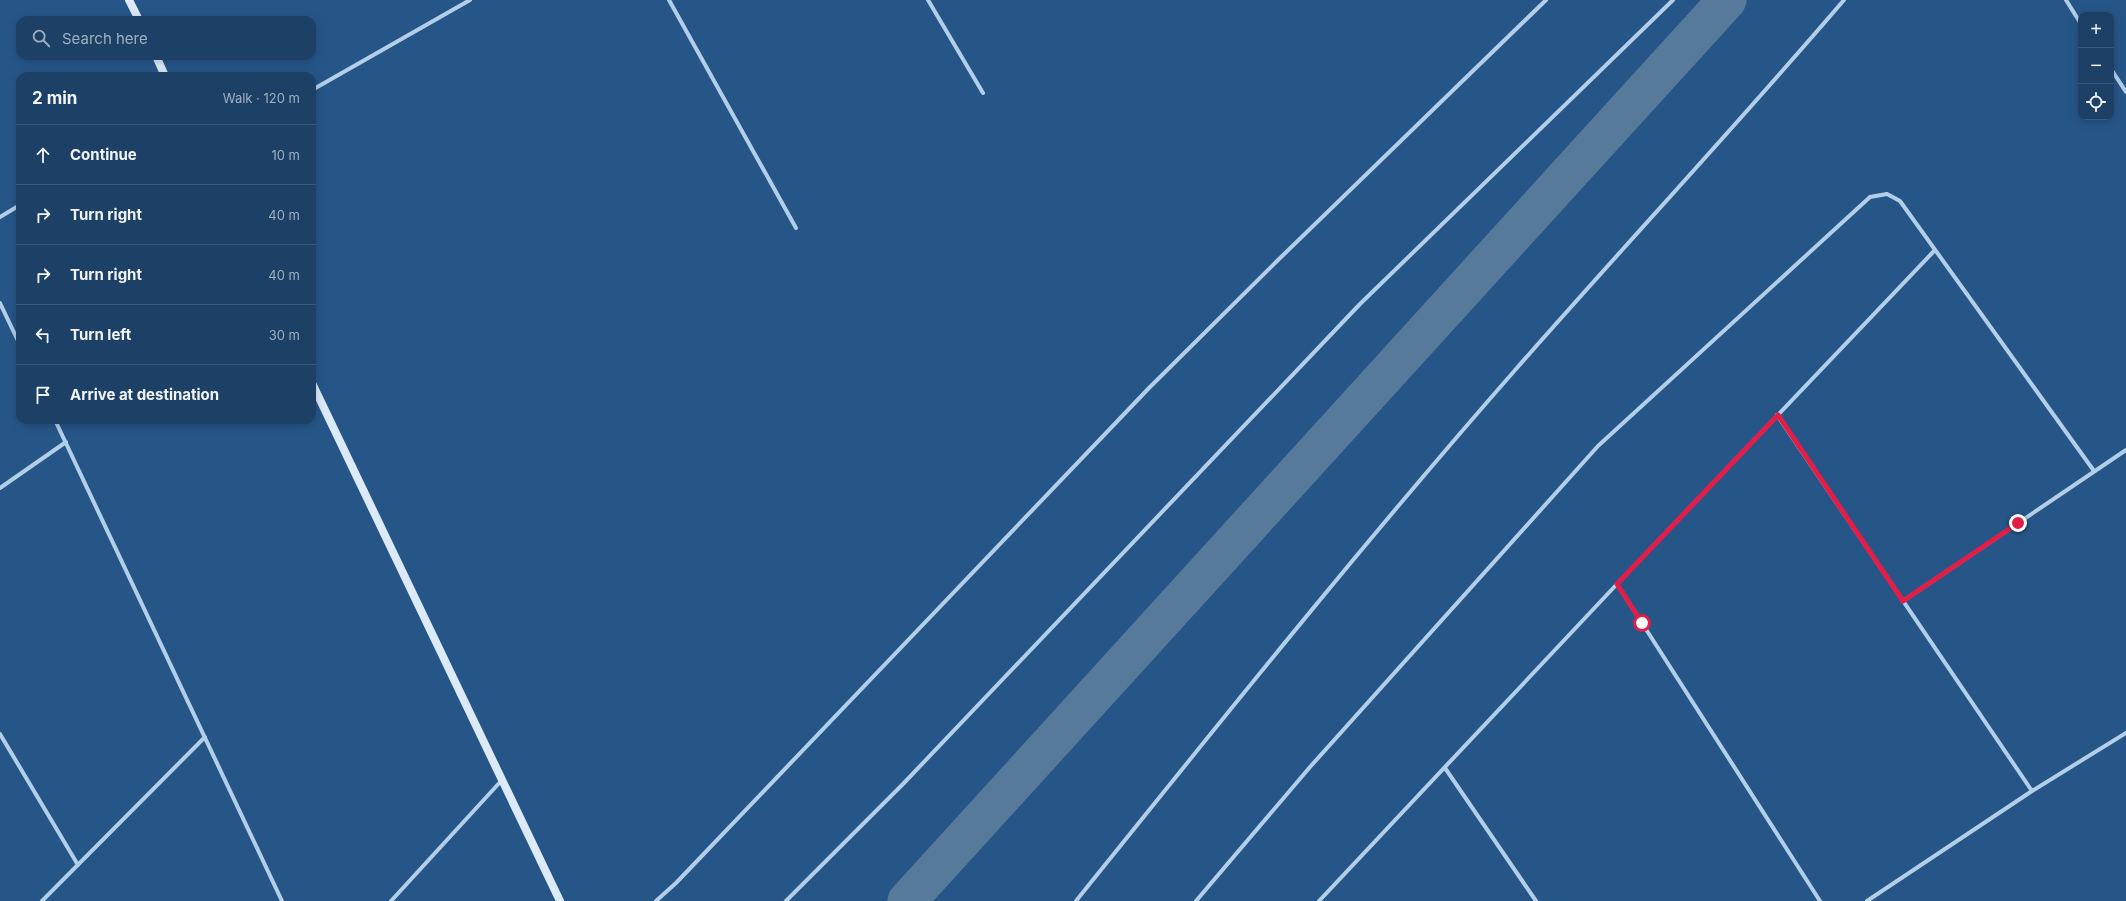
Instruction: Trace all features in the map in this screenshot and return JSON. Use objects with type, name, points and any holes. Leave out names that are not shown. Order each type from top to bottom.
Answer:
[{"type":"street","points":[[129,0],[137,16]]},
{"type":"street","points":[[316,88],[470,0]]},
{"type":"street","points":[[669,0],[796,228]]},
{"type":"street","points":[[928,0],[983,93]]},
{"type":"street","points":[[656,901],[676,883],[841,712],[1149,388],[1277,261],[1546,0]]},
{"type":"street","points":[[786,901],[903,784],[1360,304],[1673,0]]},
{"type":"street","points":[[1076,901],[1372,537],[1515,370],[1780,75],[1844,0]]},
{"type":"street","points":[[2066,0],[2078,19]]},
{"type":"street","points":[[158,60],[163,72]]},
{"type":"street","points":[[2114,74],[2126,92]]},
{"type":"street","points":[[1196,901],[1310,766],[1598,446],[1870,197],[1886,194],[1900,201],[2094,471]]},
{"type":"street","points":[[0,216],[16,206]]},
{"type":"street","points":[[1319,901],[1617,584],[1935,250]]},
{"type":"street","points":[[0,302],[16,336]]},
{"type":"street","points":[[316,391],[560,901]]},
{"type":"street","points":[[1778,415],[2032,791]]},
{"type":"street","points":[[57,424],[282,901]]},
{"type":"street","points":[[0,488],[66,442]]},
{"type":"street","points":[[1903,601],[2126,450]]},
{"type":"street","points":[[1617,584],[1820,901]]},
{"type":"street","points":[[1867,901],[2032,791],[2126,733]]},
{"type":"street","points":[[0,734],[78,865]]},
{"type":"street","points":[[42,901],[205,737]]},
{"type":"street","points":[[1445,768],[1536,901]]},
{"type":"street","points":[[391,901],[502,780]]},
{"type":"waterway","points":[[907,901],[1727,0]]},
{"type":"route","points":[[1642,623],[1617,584],[1778,415],[1903,601],[2018,523]]}]
